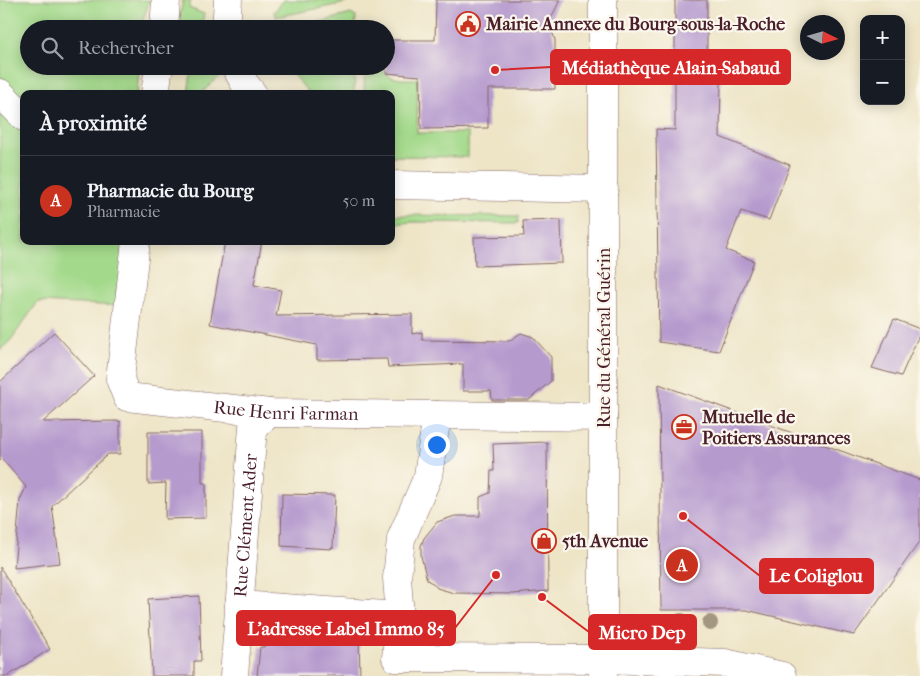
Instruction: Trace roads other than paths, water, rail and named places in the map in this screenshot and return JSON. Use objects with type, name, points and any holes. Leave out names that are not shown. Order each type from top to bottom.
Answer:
[{"type":"street","points":[[165,20],[166,0]]},
{"type":"street","points":[[227,20],[228,0]]},
{"type":"street","name":"Rue du Général Guérin","points":[[603,0],[604,668]]},
{"type":"street","points":[[156,90],[158,75]]},
{"type":"street","points":[[240,75],[250,90]]},
{"type":"street","points":[[0,93],[20,113]]},
{"type":"street","points":[[395,185],[604,189]]},
{"type":"street","name":"Rue Henri Farman","points":[[136,245],[120,379],[126,396],[270,413],[603,417]]},
{"type":"street","name":"Rue Clément Ader","points":[[234,676],[253,427],[270,413]]},
{"type":"street","points":[[437,415],[428,476],[401,539],[397,578],[400,616],[396,658],[604,668],[725,663],[782,676]]},
{"type":"street","points":[[239,605],[400,616]]},
{"type":"place","name":"Mairie Annexe du Bourg-sous-la-Roche","points":[[468,24]]},
{"type":"place","name":"Médiathèque Alain-Sabaud","points":[[495,70]]},
{"type":"place","name":"Mutuelle de Poitiers Assurances","points":[[684,427]]},
{"type":"place","name":"Le Coliglou","points":[[683,516]]},
{"type":"place","name":"5th Avenue","points":[[544,541]]},
{"type":"place","name":"Pharmacie du Bourg","points":[[682,565]]},
{"type":"place","name":"L'adresse Label Immo 85","points":[[496,575]]},
{"type":"place","name":"Micro Dep","points":[[542,597]]}]
